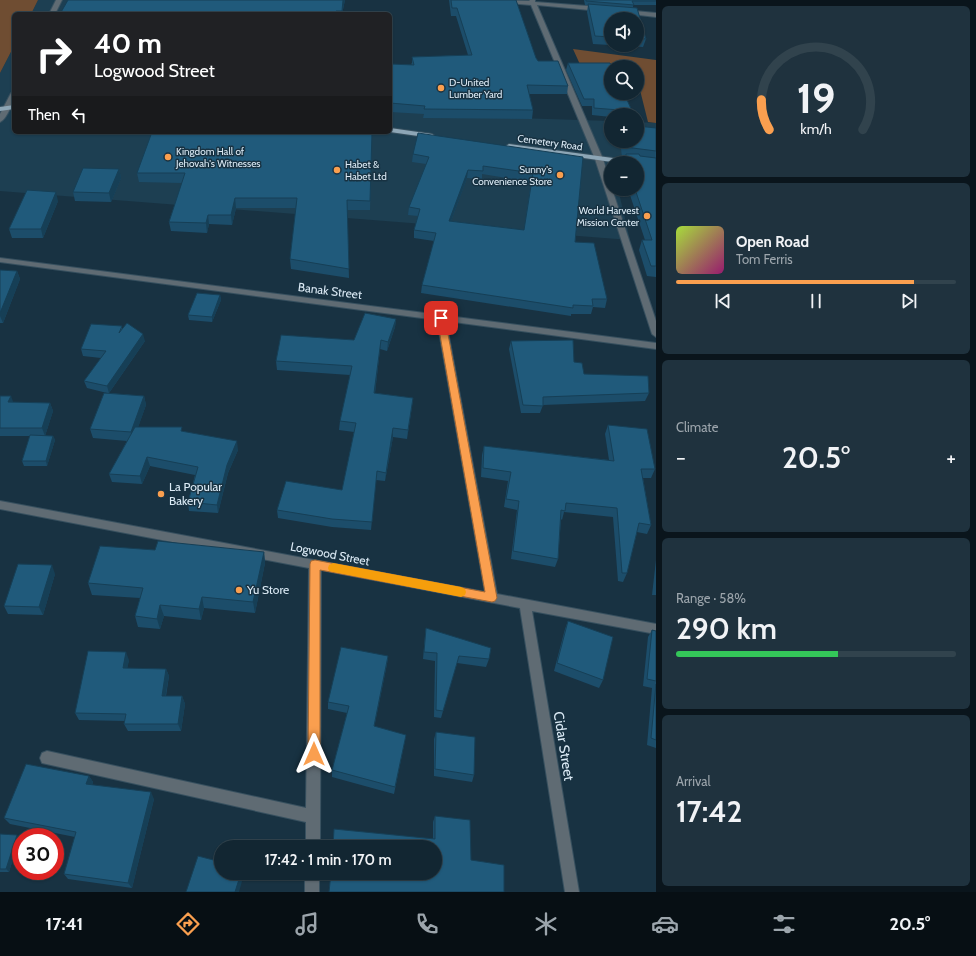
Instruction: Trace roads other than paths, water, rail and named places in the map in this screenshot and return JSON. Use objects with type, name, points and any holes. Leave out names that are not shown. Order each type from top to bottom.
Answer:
[{"type":"main road","points":[[392,130],[436,136]]},
{"type":"main road","name":"Cemetery Road","points":[[498,145],[604,160]]},
{"type":"street","points":[[53,12],[59,0]]},
{"type":"street","points":[[497,0],[610,10]]},
{"type":"street","points":[[533,2],[599,159],[656,334]]},
{"type":"street","points":[[618,11],[656,15]]},
{"type":"street","points":[[0,120],[12,97]]},
{"type":"street","name":"Banak Street","points":[[0,260],[656,346]]},
{"type":"street","points":[[441,318],[492,598]]},
{"type":"street","name":"Logwood Street","points":[[0,505],[656,629]]},
{"type":"street","points":[[313,840],[315,564]]},
{"type":"street","name":"Cidar Street","points":[[525,604],[572,892]]},
{"type":"street","points":[[47,758],[314,817]]},
{"type":"street","points":[[312,880],[312,892]]},
{"type":"place","name":"D-United Lumber Yard","points":[[441,88]]},
{"type":"place","name":"Kingdom Hall of Jehovah's Witnesses","points":[[168,157]]},
{"type":"place","name":"Habet & Habet Ltd","points":[[337,170]]},
{"type":"place","name":"Sunny's Convenience Store","points":[[560,175]]},
{"type":"place","name":"World Harvest Mission Center","points":[[647,216]]},
{"type":"place","name":"La Popular Bakery","points":[[161,494]]},
{"type":"place","name":"Yu Store","points":[[239,590]]}]
